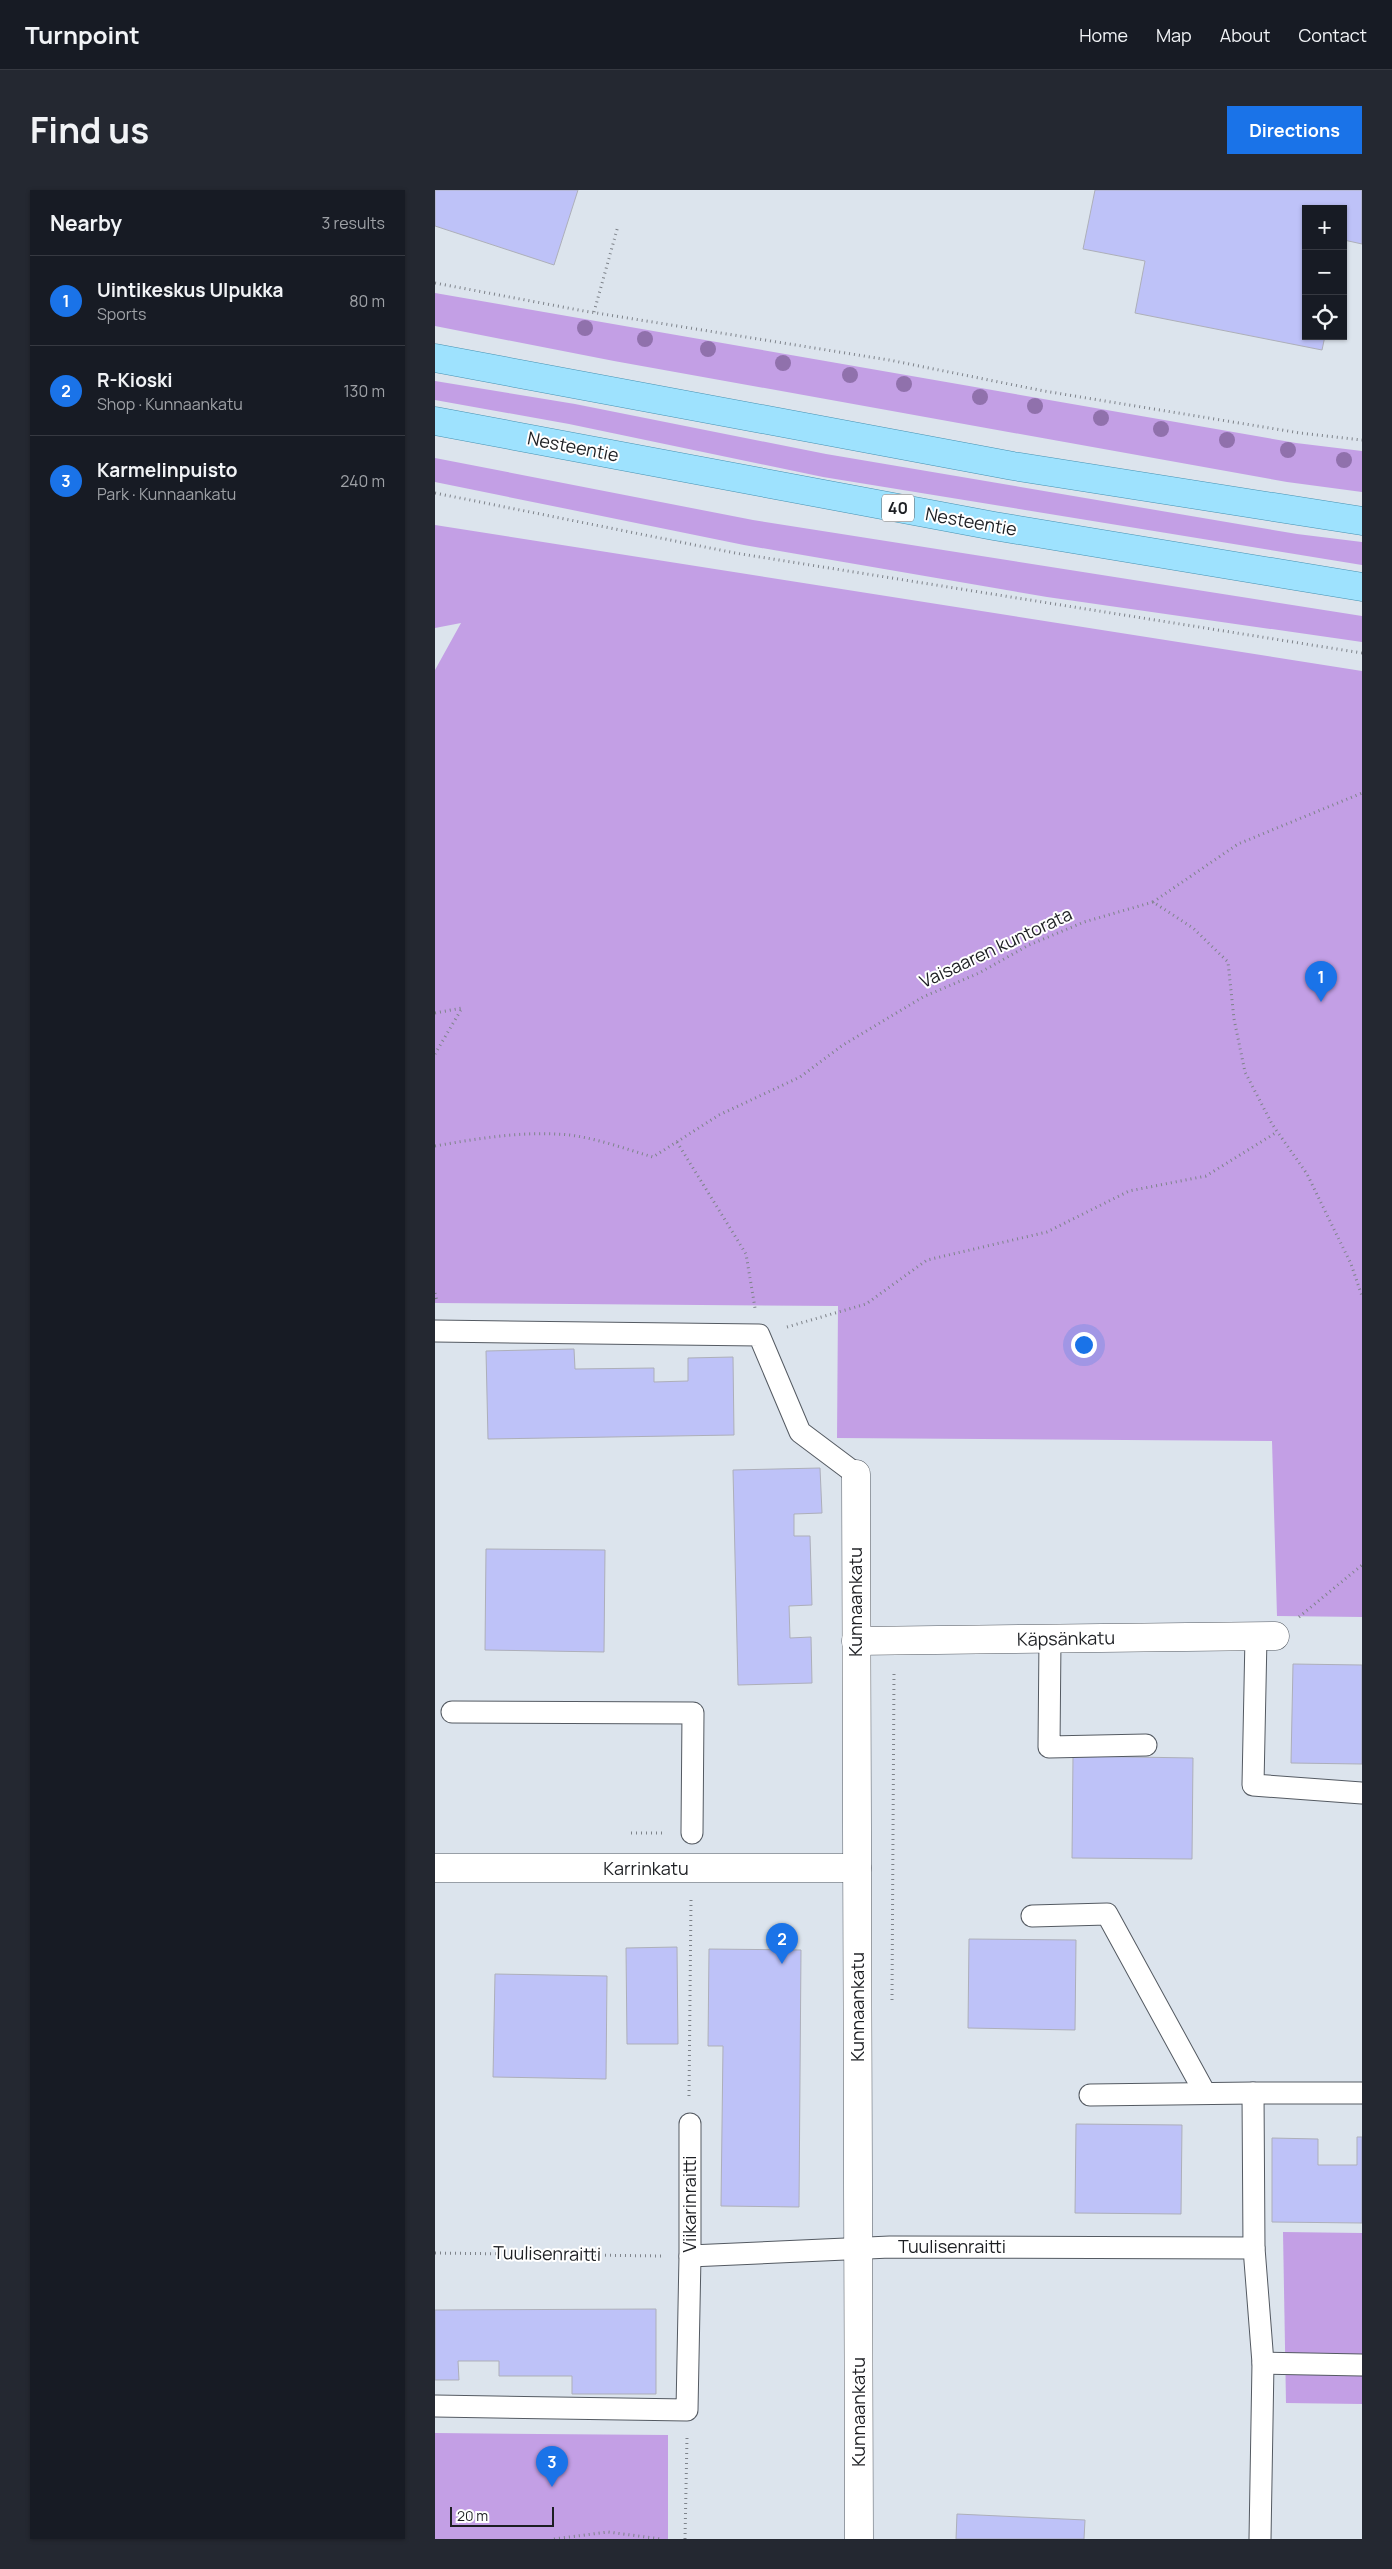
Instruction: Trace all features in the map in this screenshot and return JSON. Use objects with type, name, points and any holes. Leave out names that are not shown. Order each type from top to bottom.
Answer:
[{"type":"main road","points":[[435,358],[1013,466],[1362,522]]},
{"type":"main road","name":"Nesteentie","points":[[435,421],[994,526],[1362,586]]},
{"type":"street","name":"Kunnaankatu","points":[[856,1474],[859,2539]]},
{"type":"street","name":"Käpsänkatu","points":[[856,1641],[1265,1636]]},
{"type":"street","name":"Karrinkatu","points":[[435,1868],[857,1868]]},
{"type":"lane","points":[[435,1331],[759,1335],[800,1432],[856,1474]]},
{"type":"lane","points":[[1265,1636],[1253,1785],[1362,1793]]},
{"type":"lane","points":[[1050,1639],[1049,1747],[1147,1745]]},
{"type":"lane","points":[[452,1712],[693,1713],[692,1833]]},
{"type":"lane","points":[[1032,1916],[1107,1914],[1205,2094]]},
{"type":"lane","points":[[1253,2093],[1254,2248],[1263,2363],[1260,2539]]},
{"type":"lane","points":[[1090,2095],[1362,2093]]},
{"type":"lane","name":"Viikarinraitti","points":[[687,2410],[690,2256],[689,2124]]},
{"type":"lane","name":"Tuulisenraitti","points":[[690,2256],[859,2248],[1254,2248]]},
{"type":"lane","points":[[1263,2363],[1362,2365]]},
{"type":"lane","points":[[435,2406],[687,2410]]},
{"type":"path","points":[[594,312],[618,226]]},
{"type":"path","points":[[435,283],[594,312],[889,360],[1044,391],[1300,433],[1362,440]]},
{"type":"path","points":[[435,493],[735,552],[1362,653]]},
{"type":"path","name":"Vaisaaren kuntorata","points":[[435,1146],[507,1135],[557,1134],[595,1141],[653,1157],[719,1115],[800,1077],[843,1045],[923,996],[979,973],[1029,945],[1052,935],[1084,922],[1153,902],[1238,844],[1362,794]]},
{"type":"path","points":[[1153,902],[1193,928],[1228,962],[1234,1019],[1245,1072],[1277,1132],[1307,1174],[1351,1264],[1362,1296]]},
{"type":"path","points":[[435,1013],[462,1008],[435,1054]]},
{"type":"path","points":[[677,1142],[746,1254],[759,1335],[865,1304],[927,1260],[1047,1232],[1129,1191],[1206,1176],[1277,1132]]},
{"type":"path","points":[[1265,1636],[1362,1565]]},
{"type":"path","points":[[689,2124],[691,1869]]},
{"type":"path","name":"Tuulisenraitti","points":[[435,2253],[690,2256]]},
{"type":"path","points":[[685,2539],[687,2410]]},
{"type":"path","points":[[554,2539],[608,2532],[661,2539]]},
{"type":"shaded area","points":[[435,293],[1296,443],[1362,451],[1362,492],[1287,482],[614,361],[435,326]]},
{"type":"shaded area","points":[[435,381],[575,404],[826,454],[1297,534],[1362,542],[1362,565],[823,477],[569,424],[435,400]]},
{"type":"shaded area","points":[[435,458],[753,520],[1362,616],[1362,642],[1047,597],[744,545],[435,482]]},
{"type":"shaded area","points":[[435,525],[1362,671],[1362,1617],[1277,1616],[1272,1441],[837,1438],[838,1306],[435,1303],[435,670],[461,623],[435,628]]},
{"type":"shaded area","points":[[1283,2232],[1362,2233],[1362,2404],[1286,2403]]},
{"type":"shaded area","points":[[435,2433],[668,2435],[668,2539],[435,2539]]},
{"type":"building","points":[[435,190],[578,190],[554,265],[435,226]]},
{"type":"building","points":[[1095,190],[1362,190],[1362,244],[1347,241],[1347,205],[1302,205],[1302,340],[1324,340],[1322,350],[1135,313],[1145,261],[1083,249]]},
{"type":"building","points":[[574,1349],[575,1369],[654,1368],[654,1382],[688,1381],[688,1358],[733,1357],[734,1435],[488,1439],[486,1351]]},
{"type":"building","points":[[820,1468],[822,1513],[794,1514],[794,1536],[810,1536],[812,1605],[789,1606],[790,1638],[811,1637],[812,1683],[738,1685],[733,1470]]},
{"type":"building","points":[[486,1549],[605,1550],[604,1652],[485,1650]]},
{"type":"building","points":[[1293,1664],[1362,1665],[1362,1764],[1291,1763]]},
{"type":"building","points":[[1073,1756],[1193,1758],[1192,1859],[1072,1858]]},
{"type":"building","points":[[969,1939],[1076,1940],[1075,2030],[968,2028]]},
{"type":"building","points":[[677,1947],[678,2044],[627,2044],[626,1948]]},
{"type":"building","points":[[709,1949],[801,1950],[799,2207],[721,2206],[723,2046],[708,2046]]},
{"type":"building","points":[[495,1974],[607,1976],[606,2079],[493,2077]]},
{"type":"building","points":[[1076,2124],[1182,2125],[1181,2214],[1075,2213]]},
{"type":"building","points":[[1357,2137],[1362,2137],[1362,2223],[1272,2222],[1272,2138],[1318,2139],[1318,2165],[1357,2165]]},
{"type":"building","points":[[656,2309],[656,2394],[572,2394],[572,2376],[499,2376],[499,2361],[458,2361],[459,2380],[435,2380],[435,2310]]},
{"type":"building","points":[[957,2514],[1085,2520],[1084,2539],[956,2539]]},
{"type":"place","name":"Uintikeskus Ulpukka","points":[[1321,1002]]},
{"type":"place","name":"R-Kioski","points":[[782,1964]]},
{"type":"place","name":"Karmelinpuisto","points":[[552,2487]]}]
